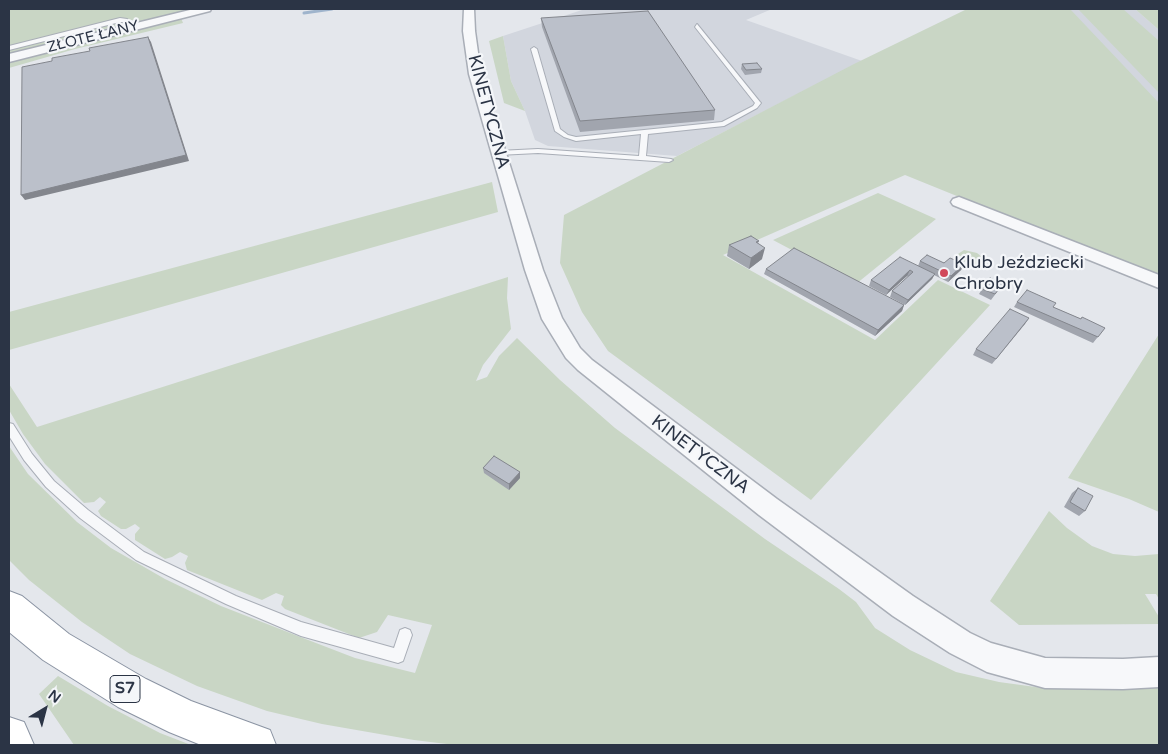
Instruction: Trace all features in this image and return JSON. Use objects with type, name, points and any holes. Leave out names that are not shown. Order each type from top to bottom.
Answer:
[{"type":"highway","name":"S7","points":[[9,608],[56,647],[132,693],[183,718],[255,745]]},
{"type":"highway","points":[[9,737],[13,745]]},
{"type":"street","name":"ZŁOTE ŁANY","points":[[9,58],[206,9]]},
{"type":"street","name":"KINETYCZNA","points":[[469,9],[469,31],[476,74],[498,153],[534,270],[552,319],[573,353],[608,385],[768,507],[895,600],[978,653],[1007,664],[1045,673],[1123,674],[1159,672]]},
{"type":"street","points":[[959,202],[1159,282]]},
{"type":"lane","points":[[9,48],[120,20],[125,20],[133,27]]},
{"type":"lane","points":[[534,49],[558,130],[562,134],[576,138],[724,124],[757,105],[697,26]]},
{"type":"lane","points":[[642,158],[644,132]]},
{"type":"lane","points":[[498,153],[538,150],[669,160]]},
{"type":"lane","points":[[9,427],[28,457],[50,484],[84,514],[140,556],[231,600],[301,629],[398,656],[405,635]]},
{"type":"shaded area","points":[[585,9],[772,9],[746,20],[862,61],[677,156],[548,146],[535,140],[525,111],[511,81],[503,36]]},
{"type":"shaded area","points":[[1063,9],[1135,9],[1159,30],[1159,112]]},
{"type":"green space","points":[[9,9],[192,9],[141,21],[120,19],[9,47]]},
{"type":"green space","points":[[967,9],[1070,9],[1159,103],[1159,278],[905,175],[723,255],[875,340],[938,280],[990,305],[811,500],[608,351],[582,312],[560,263],[564,215],[854,64]]},
{"type":"green space","points":[[1078,9],[1123,9],[1159,41],[1159,93]]},
{"type":"green space","points":[[1135,9],[1159,9],[1159,30]]},
{"type":"green space","points":[[181,18],[183,23],[75,49],[9,68],[9,62]]},
{"type":"green space","points":[[113,23],[124,24],[9,54],[9,50]]},
{"type":"green space","points":[[503,36],[511,81],[525,111],[504,103],[489,41]]},
{"type":"green space","points":[[492,182],[498,212],[9,350],[9,312]]},
{"type":"green space","points":[[878,193],[936,219],[856,284],[773,240]]},
{"type":"green space","points":[[964,250],[977,253],[982,257],[983,261],[976,265],[963,261],[958,254]]},
{"type":"green space","points":[[508,277],[507,298],[511,329],[483,365],[476,381],[487,377],[499,356],[517,338],[560,380],[615,428],[765,539],[856,602],[875,628],[910,650],[956,672],[999,682],[1043,688],[1159,685],[1159,745],[455,745],[414,740],[322,724],[267,711],[197,686],[130,654],[82,622],[29,580],[9,560],[9,446],[28,474],[77,522],[111,548],[165,579],[221,606],[355,658],[415,673],[432,625],[388,615],[377,632],[359,638],[285,609],[281,605],[284,596],[276,593],[262,600],[187,570],[185,563],[188,556],[180,552],[165,559],[135,540],[135,534],[140,528],[135,524],[126,529],[121,529],[101,516],[98,511],[106,502],[100,497],[94,502],[84,503],[45,464],[23,434],[9,410],[9,384],[37,427]]},
{"type":"green space","points":[[1159,334],[1159,512],[1129,499],[1068,478]]},
{"type":"green space","points":[[1049,511],[1067,528],[1092,546],[1113,554],[1135,556],[1159,554],[1159,599],[1156,594],[1145,594],[1159,617],[1159,624],[1019,625],[990,601]]},
{"type":"green space","points":[[58,676],[108,706],[160,733],[191,745],[74,745],[39,694]]},
{"type":"building","points":[[648,11],[715,110],[580,121],[541,18]]},
{"type":"building","points":[[148,37],[186,155],[21,195],[22,67],[52,61],[52,58],[90,51],[89,48]]},
{"type":"building","points":[[757,63],[762,69],[746,70],[742,64]]},
{"type":"building","points":[[751,236],[765,248],[751,258],[729,245]]},
{"type":"building","points":[[794,248],[904,305],[878,330],[766,269]]},
{"type":"building","points":[[927,255],[944,263],[950,258],[964,264],[951,276],[920,261]]},
{"type":"building","points":[[900,257],[935,274],[908,300],[892,291],[913,272],[910,270],[889,290],[871,280]]},
{"type":"building","points":[[990,278],[1003,284],[995,294],[982,289]]},
{"type":"building","points":[[1027,290],[1056,303],[1053,307],[1081,319],[1082,317],[1105,328],[1098,337],[1017,302]]},
{"type":"building","points":[[1010,309],[1029,318],[996,359],[976,349]]},
{"type":"building","points":[[494,456],[520,472],[509,484],[483,468]]},
{"type":"building","points":[[1078,488],[1093,496],[1085,511],[1070,502]]},
{"type":"waterway","points":[[304,13],[332,9]]},
{"type":"place","name":"Klub Jeździecki Chrobry","points":[[944,273]]}]
